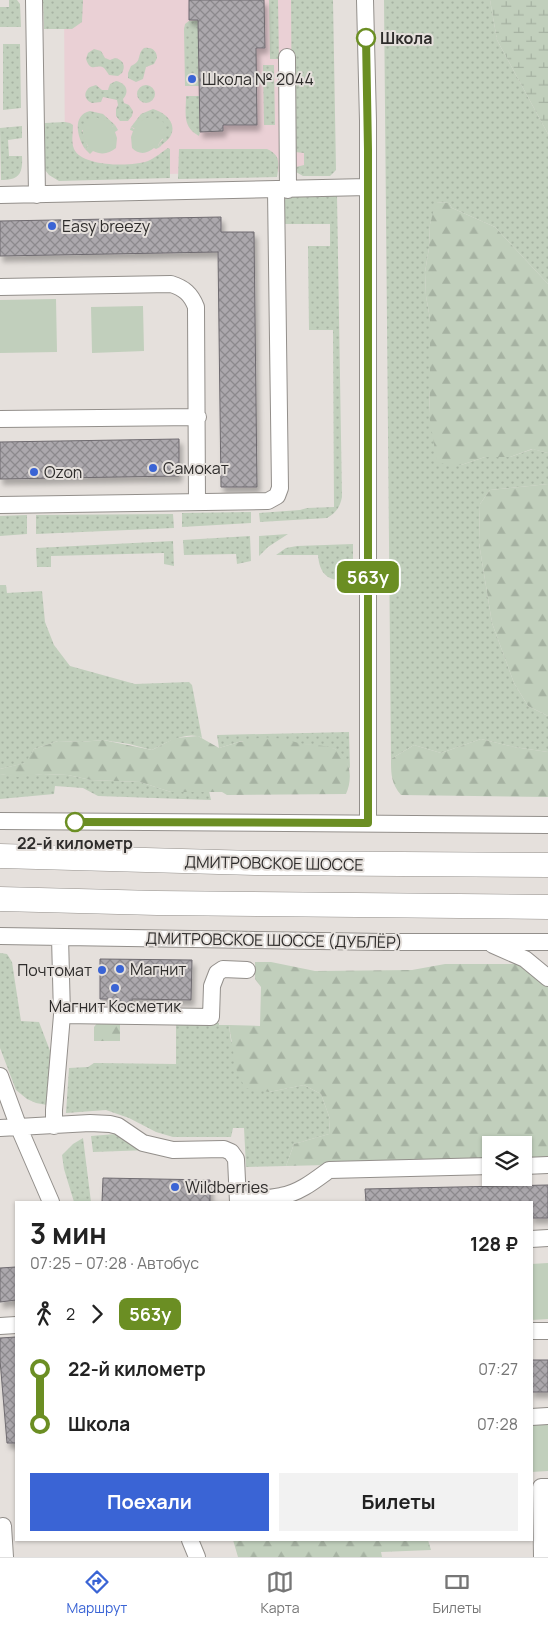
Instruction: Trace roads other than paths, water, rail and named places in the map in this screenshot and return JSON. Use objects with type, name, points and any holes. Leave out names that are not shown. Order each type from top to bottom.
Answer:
[{"type":"highway","name":"ДМИТРОВСКОЕ ШОССЕ","points":[[0,856],[256,863],[548,865]]},
{"type":"highway","points":[[0,899],[138,903],[548,907]]},
{"type":"street","points":[[34,0],[37,195]]},
{"type":"street","points":[[365,0],[368,187],[368,823]]},
{"type":"street","points":[[0,505],[268,501],[277,496],[280,488],[282,190],[288,57]]},
{"type":"street","points":[[0,195],[368,187]]},
{"type":"street","points":[[0,286],[171,284],[180,287],[193,298],[196,307],[197,502]]},
{"type":"street","points":[[0,419],[198,416]]},
{"type":"street","points":[[0,821],[548,825]]},
{"type":"street","name":"ДМИТРОВСКОЕ ШОССЕ (ДУБЛЁР)","points":[[0,936],[385,942],[548,942]]},
{"type":"street","points":[[54,1126],[62,1015],[60,937]]},
{"type":"street","points":[[484,942],[525,959],[548,978]]},
{"type":"street","points":[[62,1015],[212,1017],[212,986],[217,973],[223,969],[247,970]]},
{"type":"street","points":[[0,1076],[19,1128],[51,1201]]},
{"type":"street","points":[[0,1128],[90,1123],[110,1124],[118,1126],[143,1143],[173,1150],[224,1149],[231,1152],[236,1159],[238,1201]]},
{"type":"street","points":[[532,1166],[548,1165]]},
{"type":"street","points":[[245,1201],[282,1196],[297,1191],[312,1183],[329,1170],[482,1166]]},
{"type":"street","points":[[533,1239],[548,1238]]},
{"type":"street","points":[[0,1326],[15,1325]]},
{"type":"street","points":[[533,1331],[548,1331]]},
{"type":"street","points":[[533,1417],[548,1416]]},
{"type":"street","points":[[540,1487],[542,1557]]},
{"type":"street","points":[[6,1525],[6,1557]]},
{"type":"street","points":[[190,1541],[197,1557]]},
{"type":"place","name":"Школа","points":[[366,38]]},
{"type":"place","name":"Школа № 2044","points":[[192,79]]},
{"type":"place","name":"Easy breezy","points":[[52,226]]},
{"type":"place","name":"Самокат","points":[[153,468]]},
{"type":"place","name":"Ozon","points":[[34,472]]},
{"type":"place","name":"22-й километр","points":[[75,822]]},
{"type":"place","name":"Магнит","points":[[120,969]]},
{"type":"place","name":"Почтомат","points":[[102,970]]},
{"type":"place","name":"Магнит Косметик","points":[[115,988]]},
{"type":"place","name":"Wildberries","points":[[175,1187]]}]
